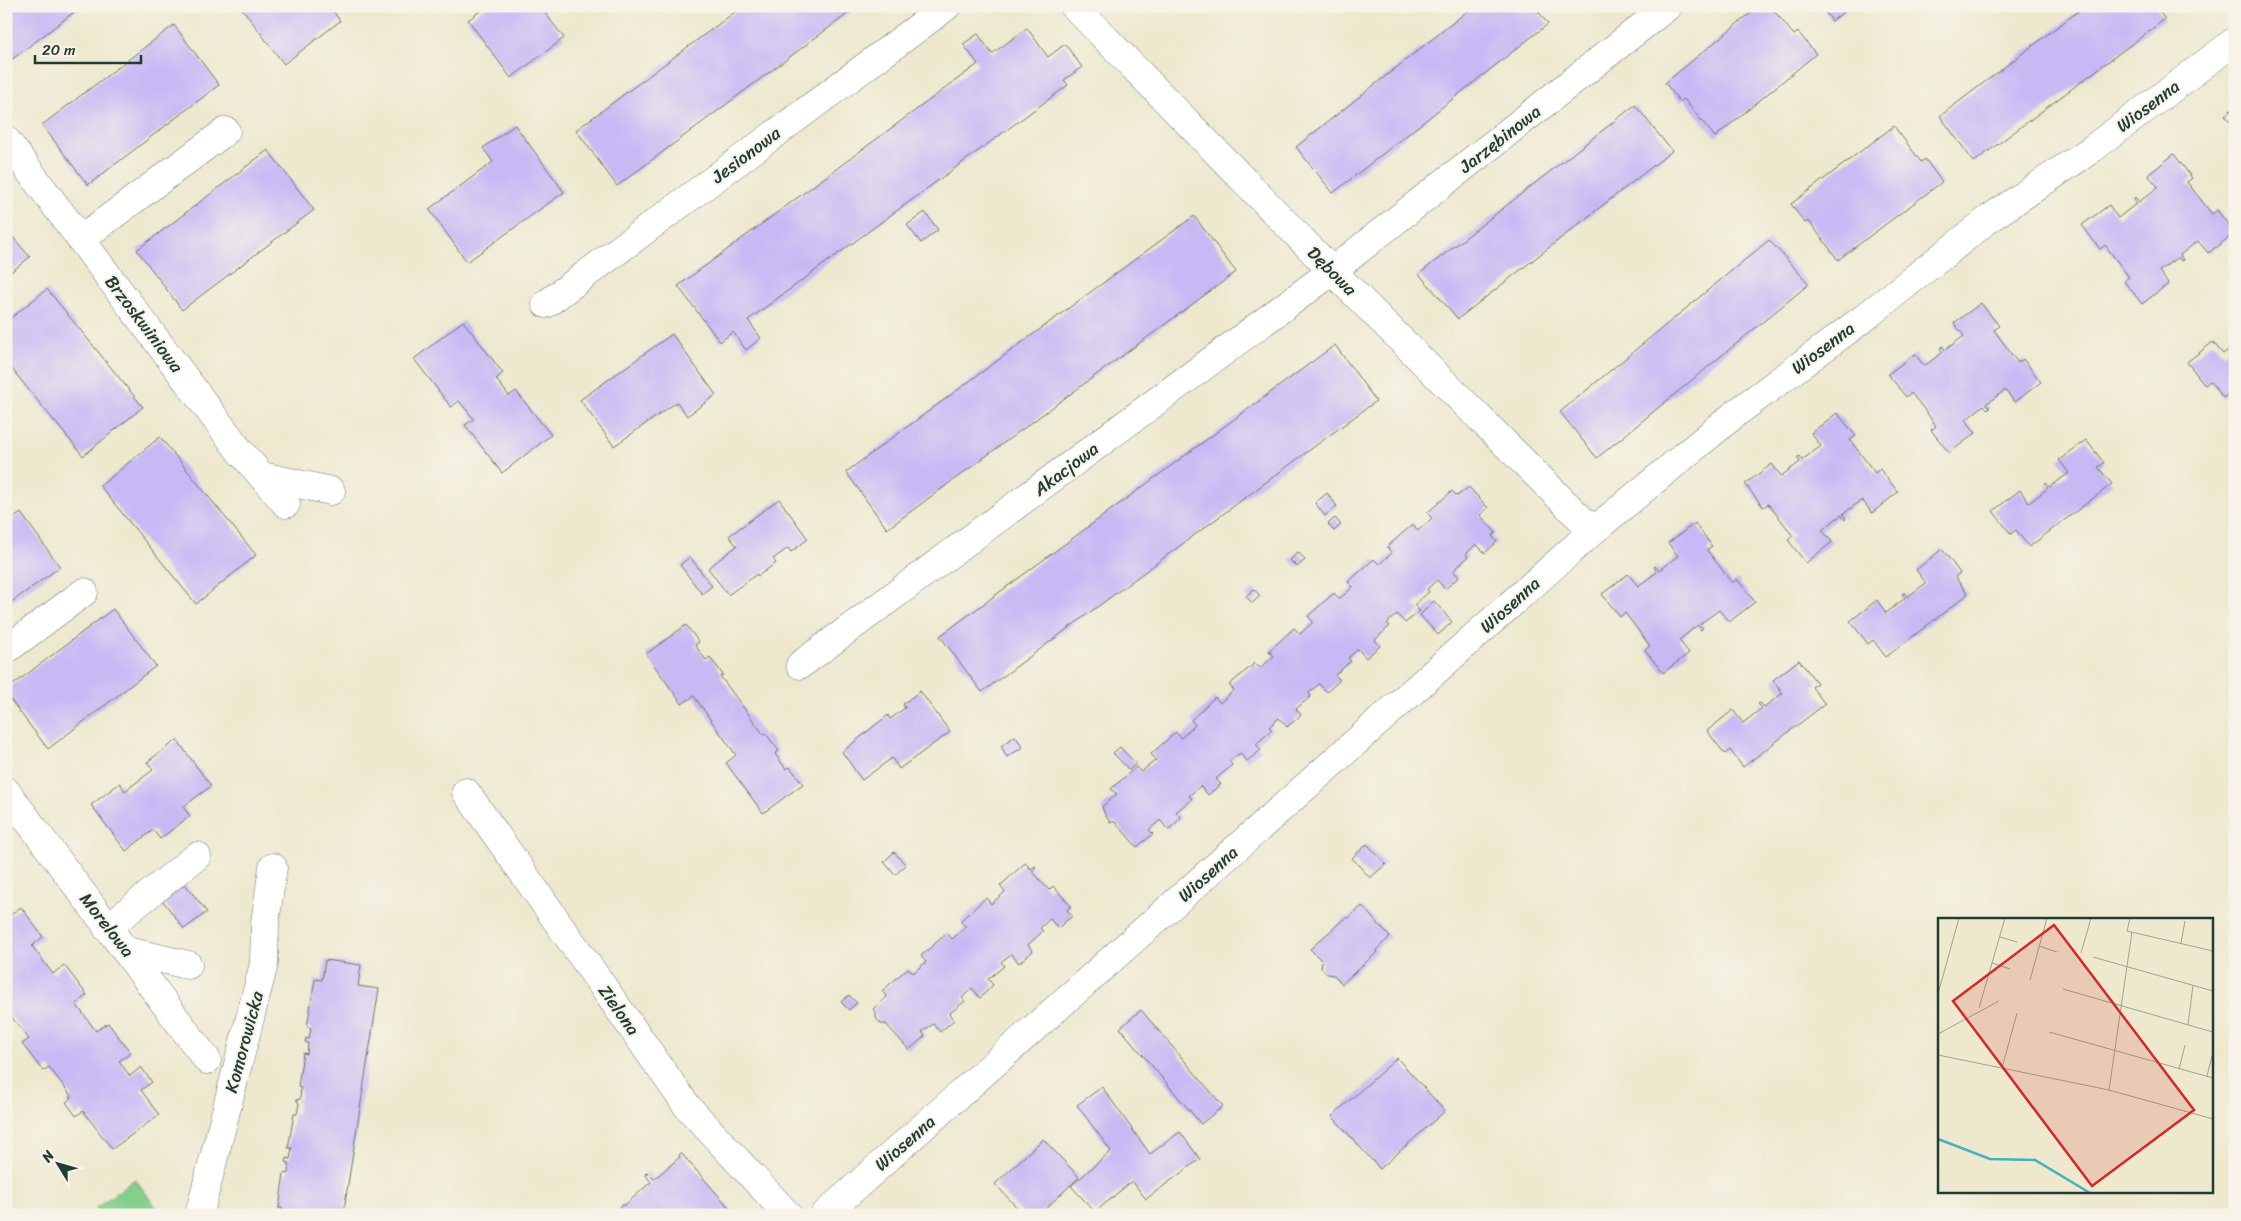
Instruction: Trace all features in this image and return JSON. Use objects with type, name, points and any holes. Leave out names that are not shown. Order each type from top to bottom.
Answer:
[{"type":"street","name":"Jesionowa","points":[[546,304],[947,6]]},
{"type":"street","name":"Dębowa","points":[[1074,6],[1332,272],[1593,531]]},
{"type":"street","name":"Jarzębinowa","points":[[1332,272],[1668,6]]},
{"type":"street","name":"Wiosenna","points":[[824,1215],[1593,531],[1735,414],[1864,318],[1990,218],[2092,149],[2235,41]]},
{"type":"street","points":[[81,239],[226,130]]},
{"type":"street","name":"Brzoskwiniowa","points":[[6,140],[239,450],[286,504]]},
{"type":"street","name":"Akacjowa","points":[[800,665],[1332,272]]},
{"type":"street","points":[[262,476],[331,491]]},
{"type":"street","points":[[6,650],[84,592]]},
{"type":"street","name":"Morelowa","points":[[6,791],[207,1060]]},
{"type":"street","name":"Zielona","points":[[466,792],[687,1106],[788,1215]]},
{"type":"street","points":[[107,928],[197,856]]},
{"type":"street","name":"Komorowicka","points":[[199,1215],[264,964],[265,923],[273,867]]},
{"type":"street","points":[[127,951],[188,965]]},
{"type":"green space","points":[[135,1179],[162,1215],[101,1215],[96,1208]]},
{"type":"building","points":[[6,6],[82,6],[6,64]]},
{"type":"building","points":[[240,6],[330,6],[340,21],[284,64]]},
{"type":"building","points":[[487,6],[540,6],[564,38],[511,78],[468,20]]},
{"type":"building","points":[[743,6],[858,6],[617,186],[576,130]]},
{"type":"building","points":[[1474,6],[1534,6],[1548,24],[1333,193],[1296,147]]},
{"type":"building","points":[[1759,6],[1770,6],[1794,35],[1798,32],[1816,54],[1715,137],[1684,99],[1680,102],[1665,83]]},
{"type":"building","points":[[1821,6],[1851,6],[1832,21]]},
{"type":"building","points":[[2085,6],[2155,6],[2165,19],[1974,162],[1940,116]]},
{"type":"building","points":[[174,25],[219,85],[88,185],[42,125]]},
{"type":"building","points":[[1027,28],[1048,57],[1065,44],[1082,67],[1064,80],[1068,85],[748,320],[761,338],[746,350],[733,332],[720,342],[678,286],[978,64],[963,44],[978,34],[992,54]]},
{"type":"building","points":[[1635,105],[1672,151],[1458,319],[1419,274]]},
{"type":"building","points":[[2235,107],[2235,128],[2225,115]]},
{"type":"building","points":[[515,125],[564,192],[467,262],[429,209],[493,162],[483,148]]},
{"type":"building","points":[[1894,126],[1921,162],[1925,159],[1942,182],[1838,260],[1809,221],[1805,223],[1791,204]]},
{"type":"building","points":[[268,150],[314,210],[182,310],[137,250]]},
{"type":"building","points":[[2174,154],[2192,178],[2187,182],[2212,214],[2217,210],[2235,233],[2208,253],[2198,241],[2180,255],[2183,260],[2181,261],[2178,257],[2159,271],[2168,284],[2142,304],[2124,281],[2129,277],[2105,245],[2100,249],[2082,225],[2109,205],[2118,218],[2137,203],[2134,199],[2135,197],[2139,202],[2158,187],[2148,175]]},
{"type":"building","points":[[925,212],[938,230],[921,243],[907,225]]},
{"type":"building","points":[[1194,216],[1236,272],[887,529],[846,472]]},
{"type":"building","points":[[6,229],[30,257],[6,276]]},
{"type":"building","points":[[1769,240],[1809,284],[1597,458],[1560,412]]},
{"type":"building","points":[[47,289],[143,407],[83,456],[6,362],[6,322]]},
{"type":"building","points":[[1981,303],[1999,326],[1994,330],[2018,363],[2023,359],[2041,382],[2015,402],[2005,390],[1986,404],[1990,408],[1988,410],[1984,405],[1966,420],[1976,433],[1949,453],[1931,430],[1936,426],[1924,409],[1911,393],[1906,397],[1888,374],[1915,354],[1924,366],[1943,352],[1940,348],[1942,346],[1945,350],[1964,336],[1954,323]]},
{"type":"building","points":[[463,321],[503,373],[496,379],[509,396],[516,391],[551,435],[502,473],[465,425],[474,419],[459,401],[451,407],[414,359]]},
{"type":"building","points":[[672,334],[716,395],[687,416],[677,402],[614,446],[580,400]]},
{"type":"building","points":[[2213,342],[2223,354],[2235,345],[2235,389],[2223,398],[2210,381],[2205,385],[2187,362]]},
{"type":"building","points":[[1335,345],[1376,401],[982,692],[940,636]]},
{"type":"building","points":[[1837,413],[1856,436],[1850,440],[1875,473],[1880,469],[1898,492],[1872,513],[1862,500],[1843,514],[1846,518],[1845,520],[1841,515],[1822,530],[1832,542],[1806,563],[1788,540],[1793,536],[1781,520],[1768,504],[1763,507],[1745,484],[1772,464],[1781,476],[1800,462],[1797,458],[1799,456],[1802,460],[1821,446],[1811,433]]},
{"type":"building","points":[[160,437],[256,555],[196,604],[100,486]]},
{"type":"building","points":[[2086,440],[2104,463],[2098,467],[2112,484],[2029,547],[2016,530],[2011,534],[1993,511],[2020,490],[2029,503],[2048,488],[2046,483],[2050,487],[2069,473],[2059,460]]},
{"type":"building","points":[[1469,487],[1488,508],[1480,515],[1496,533],[1492,536],[1497,542],[1485,553],[1476,544],[1466,554],[1468,557],[1453,571],[1459,577],[1445,589],[1437,580],[1427,589],[1429,592],[1414,605],[1420,611],[1405,623],[1397,614],[1387,623],[1390,626],[1375,640],[1380,646],[1366,658],[1358,649],[1348,658],[1351,661],[1335,675],[1340,680],[1327,692],[1319,684],[1309,693],[1311,696],[1296,709],[1301,715],[1287,727],[1279,718],[1269,727],[1272,730],[1256,744],[1261,750],[1247,761],[1240,753],[1229,761],[1232,765],[1216,779],[1221,784],[1208,795],[1200,786],[1189,796],[1192,799],[1176,812],[1181,818],[1168,830],[1160,820],[1149,830],[1153,834],[1137,847],[1115,822],[1110,822],[1102,807],[1117,794],[1111,789],[1136,767],[1141,772],[1156,760],[1151,754],[1176,732],[1181,738],[1195,725],[1191,720],[1215,697],[1220,703],[1234,690],[1229,685],[1255,663],[1260,668],[1274,656],[1269,651],[1294,628],[1300,634],[1313,622],[1308,616],[1334,593],[1339,599],[1353,587],[1348,582],[1374,559],[1379,564],[1392,553],[1387,547],[1413,524],[1418,531],[1432,518],[1427,513],[1452,491],[1457,496]]},
{"type":"building","points":[[1327,493],[1337,506],[1325,516],[1315,503]]},
{"type":"building","points":[[779,499],[808,539],[791,552],[788,548],[773,559],[776,563],[728,595],[708,568],[737,546],[729,536]]},
{"type":"building","points":[[21,513],[60,567],[6,606],[6,523]]},
{"type":"building","points":[[1335,518],[1341,525],[1334,531],[1328,524]]},
{"type":"building","points":[[1695,523],[1712,546],[1707,550],[1732,583],[1737,579],[1755,602],[1729,622],[1719,610],[1700,624],[1703,628],[1701,630],[1698,625],[1679,640],[1689,653],[1663,673],[1645,650],[1650,646],[1625,613],[1620,617],[1602,594],[1628,574],[1638,586],[1657,572],[1655,566],[1659,570],[1678,556],[1668,543]]},
{"type":"building","points":[[1942,549],[1960,573],[1955,577],[1968,594],[1886,657],[1873,640],[1868,644],[1850,621],[1877,600],[1886,613],[1905,598],[1902,594],[1904,593],[1907,597],[1926,583],[1916,570]]},
{"type":"building","points":[[1298,552],[1305,560],[1297,567],[1290,560]]},
{"type":"building","points":[[690,557],[712,586],[702,594],[680,565]]},
{"type":"building","points":[[1254,589],[1260,596],[1252,603],[1246,596]]},
{"type":"building","points":[[1434,601],[1452,622],[1438,635],[1420,615]]},
{"type":"building","points":[[113,609],[156,666],[48,749],[6,694],[6,690]]},
{"type":"building","points":[[686,625],[699,642],[695,645],[706,660],[710,657],[723,675],[720,676],[764,735],[766,734],[779,751],[775,754],[786,769],[790,767],[803,784],[763,813],[726,763],[736,755],[694,696],[682,704],[646,654]]},
{"type":"building","points":[[1799,660],[1817,683],[1812,687],[1825,704],[1743,767],[1730,750],[1725,754],[1707,731],[1733,710],[1743,723],[1762,708],[1758,704],[1760,703],[1764,707],[1783,693],[1773,680]]},
{"type":"building","points":[[920,691],[950,732],[899,769],[892,758],[862,780],[842,752],[888,715],[890,719],[905,708],[903,704]]},
{"type":"building","points":[[1015,736],[1023,747],[1007,757],[1001,746]]},
{"type":"building","points":[[177,740],[211,786],[183,807],[190,816],[160,839],[153,830],[126,851],[91,805],[120,783],[125,791],[153,770],[147,762]]},
{"type":"building","points":[[1120,747],[1136,764],[1129,770],[1113,753]]},
{"type":"building","points":[[1367,844],[1386,864],[1370,878],[1352,858]]},
{"type":"building","points":[[894,852],[906,865],[895,875],[884,862]]},
{"type":"building","points":[[1025,863],[1031,869],[1035,866],[1032,871],[1049,890],[1053,886],[1071,906],[1067,910],[1072,916],[1058,928],[1050,919],[1040,928],[1043,931],[1028,945],[1033,951],[1019,963],[1011,954],[1001,962],[1004,966],[988,979],[993,985],[980,998],[972,988],[962,998],[965,1001],[949,1014],[954,1020],[940,1032],[933,1024],[922,1032],[925,1036],[909,1050],[886,1024],[881,1024],[876,1018],[876,1013],[873,1009],[887,997],[882,991],[908,968],[913,973],[926,962],[921,956],[947,933],[952,939],[966,927],[960,921],[986,898],[991,904],[1005,892],[1000,886]]},
{"type":"building","points":[[185,884],[207,912],[184,929],[163,901]]},
{"type":"building","points":[[1362,906],[1390,937],[1376,950],[1377,952],[1342,984],[1334,975],[1327,974],[1321,968],[1322,961],[1310,949],[1346,917],[1347,919]]},
{"type":"building","points":[[21,907],[43,937],[32,946],[53,974],[64,965],[87,995],[76,1004],[96,1031],[108,1023],[131,1053],[119,1061],[130,1076],[141,1067],[152,1082],[141,1090],[159,1115],[112,1149],[83,1111],[76,1116],[66,1102],[72,1097],[49,1067],[43,1071],[22,1044],[29,1039],[6,1010],[6,913],[9,916]]},
{"type":"building","points":[[325,960],[361,965],[358,986],[379,989],[345,1203],[342,1215],[282,1215],[282,1208],[279,1208],[284,1173],[288,1174],[289,1163],[286,1162],[287,1158],[290,1159],[292,1148],[288,1148],[294,1114],[297,1114],[299,1103],[296,1100],[300,1099],[301,1088],[298,1087],[303,1053],[307,1054],[308,1043],[305,1042],[306,1038],[309,1039],[311,1028],[307,1027],[315,979],[322,980]]},
{"type":"building","points":[[849,995],[857,1003],[849,1010],[841,1002]]},
{"type":"building","points":[[1141,1010],[1223,1106],[1201,1124],[1120,1028]]},
{"type":"building","points":[[1397,1058],[1445,1111],[1380,1169],[1332,1116]]},
{"type":"building","points":[[1102,1087],[1150,1154],[1180,1132],[1200,1159],[1146,1199],[1132,1181],[1095,1212],[1071,1186],[1111,1151],[1077,1105]]},
{"type":"building","points":[[1043,1139],[1079,1177],[1039,1215],[1024,1215],[995,1184]]},
{"type":"building","points":[[681,1153],[733,1212],[730,1215],[614,1215],[622,1205],[625,1205],[651,1182],[645,1174],[647,1172],[654,1179],[680,1157]]}]
